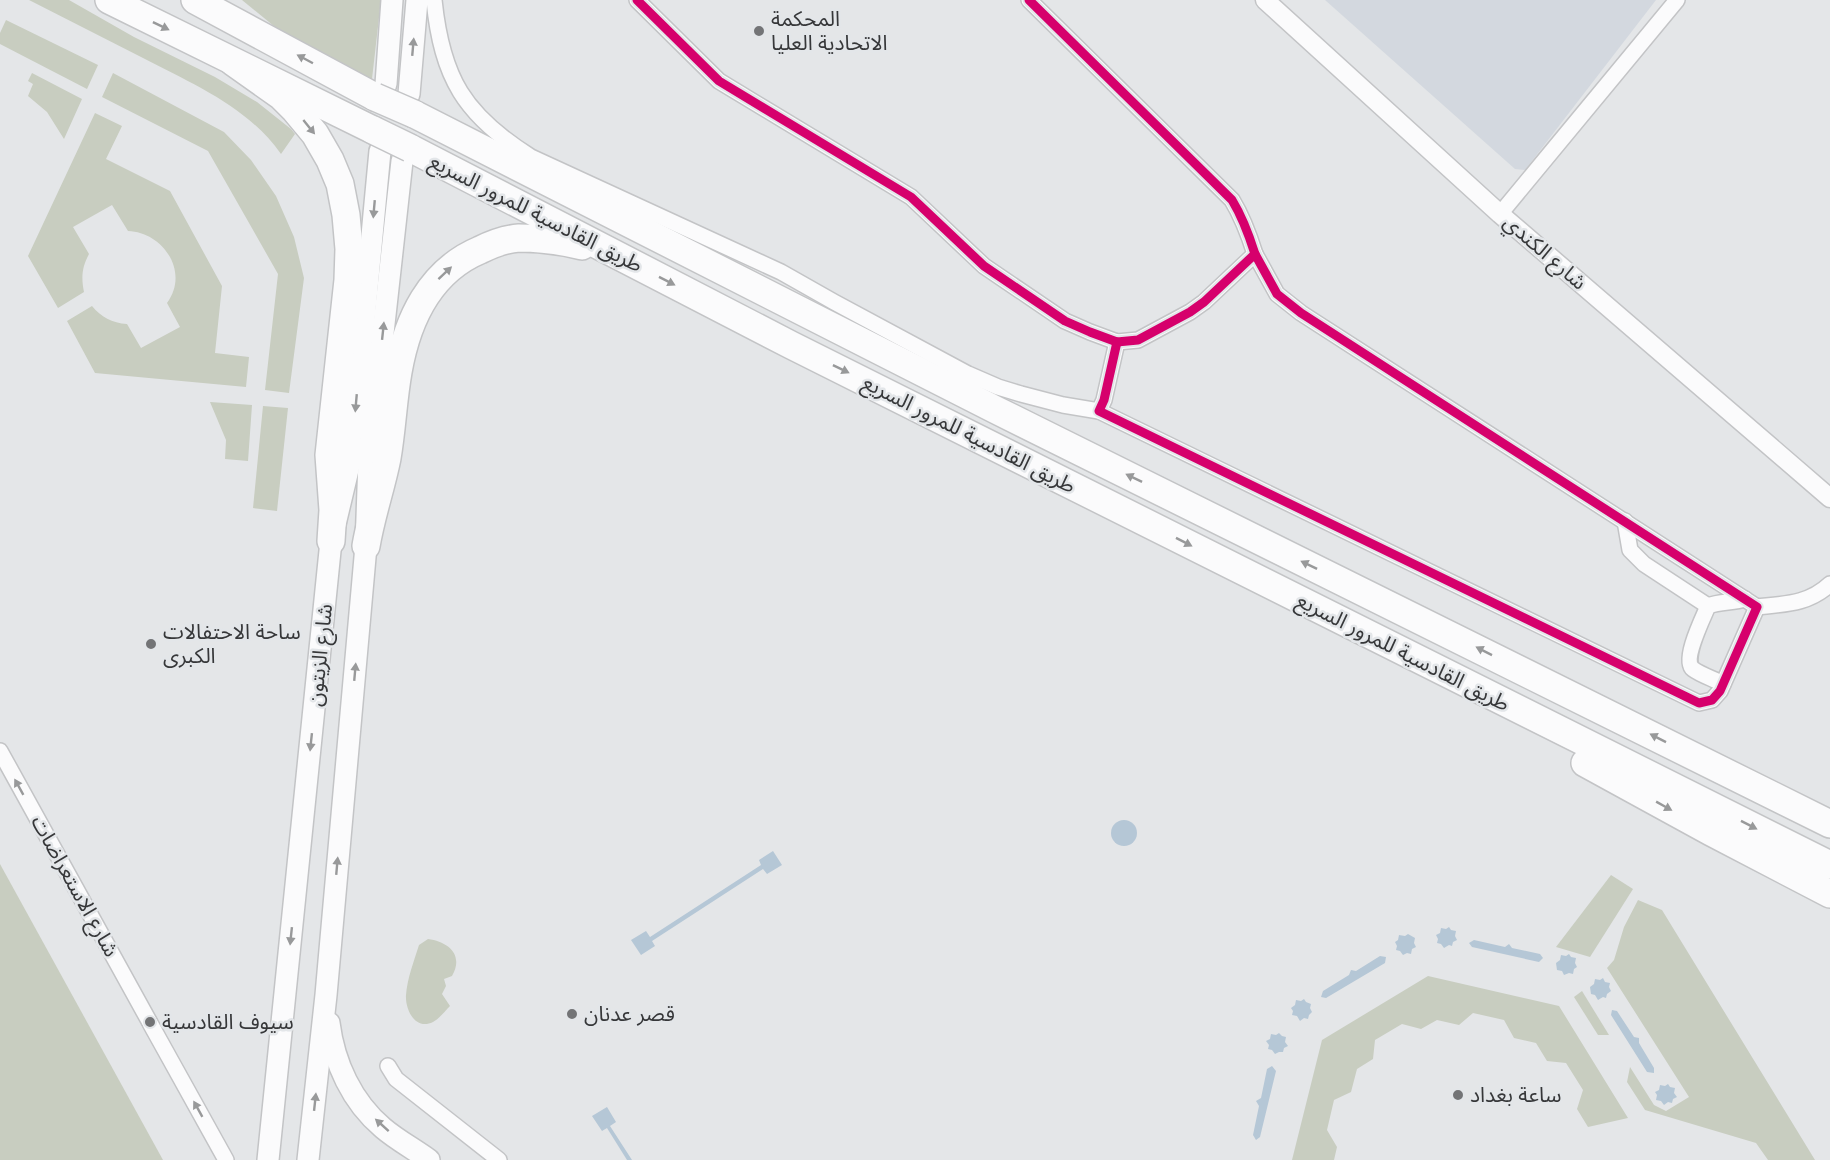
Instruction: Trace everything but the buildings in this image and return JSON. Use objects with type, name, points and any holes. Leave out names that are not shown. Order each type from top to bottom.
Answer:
[{"type":"highway","name":"طريق القادسية للمرور السريع","points":[[109,0],[233,62],[376,141],[611,252],[1830,866]]},
{"type":"highway","name":"طريق القادسية للمرور السريع","points":[[195,0],[380,91],[412,104],[996,410],[1830,824]]},
{"type":"highway","points":[[233,62],[281,96],[315,134],[340,184],[349,249],[348,280],[329,455],[334,529]]},
{"type":"highway","points":[[366,546],[387,458],[403,350],[413,317],[427,291],[468,255],[495,243],[518,238],[541,239],[611,252]]},
{"type":"highway","points":[[1397,649],[1573,756],[1830,894]]},
{"type":"main road","points":[[380,91],[392,0]]},
{"type":"main road","points":[[412,104],[417,0]]},
{"type":"main road","name":"شارع الزيتون","points":[[268,1160],[334,529],[351,457],[376,141]]},
{"type":"main road","name":"شارع الزيتون","points":[[308,1160],[326,995],[366,546],[369,460],[406,154]]},
{"type":"main road","points":[[334,529],[346,497],[356,491],[364,499],[368,516]]},
{"type":"main road","points":[[326,995],[331,1038],[342,1074],[358,1101],[383,1127],[429,1160]]},
{"type":"street","points":[[434,0],[437,30],[444,59],[453,78],[464,98],[482,121],[504,140],[531,157],[781,272],[834,303],[968,374],[1009,390],[1063,405],[1099,411],[1699,703],[1713,700],[1723,684],[1751,603]]},
{"type":"street","points":[[637,0],[719,81],[911,197],[984,266],[1065,321],[1118,342],[1138,340],[1204,302],[1255,254]]},
{"type":"street","points":[[1029,0],[1232,200],[1242,216],[1255,254],[1277,294],[1301,313],[1751,603]]},
{"type":"street","name":"شارع الكندي","points":[[1265,0],[1500,214],[1830,498]]},
{"type":"street","points":[[1500,214],[1677,0]]},
{"type":"street","points":[[1099,411],[1104,400],[1118,342]]},
{"type":"street","points":[[1625,521],[1630,550],[1644,564],[1708,606]]},
{"type":"street","points":[[1723,684],[1692,668],[1689,663],[1692,646],[1708,606],[1716,603],[1802,602],[1821,592],[1830,584]]},
{"type":"street","name":"شارع الاستعراضات","points":[[0,751],[226,1160]]},
{"type":"street","points":[[388,1066],[396,1079],[499,1160]]},
{"type":"shaded area","points":[[29,0],[69,0],[134,37],[215,77],[257,102],[295,134],[281,154],[253,123],[218,98]]},
{"type":"shaded area","points":[[242,0],[381,0],[372,79],[275,27]]},
{"type":"shaded area","points":[[1325,0],[1656,0],[1525,170],[1515,169]]},
{"type":"shaded area","points":[[6,20],[98,65],[87,89],[0,44],[0,33]]},
{"type":"shaded area","points":[[32,73],[82,99],[64,139],[47,112],[28,96],[33,84],[28,81]]},
{"type":"shaded area","points":[[113,73],[224,132],[251,160],[276,196],[294,237],[304,278],[289,393],[265,390],[278,274],[208,151],[102,97]]},
{"type":"shaded area","points":[[95,113],[122,126],[106,159],[170,191],[222,286],[215,353],[249,357],[246,387],[95,373],[67,321],[92,306],[107,319],[127,324],[141,348],[180,327],[167,303],[176,279],[169,256],[152,238],[128,231],[112,205],[73,227],[89,254],[83,272],[84,292],[58,308],[28,256]]},
{"type":"shaded area","points":[[210,402],[252,405],[248,461],[225,459],[226,440]]},
{"type":"shaded area","points":[[263,406],[288,408],[277,511],[253,508]]},
{"type":"shaded area","points":[[0,864],[163,1160],[0,1160]]},
{"type":"shaded area","points":[[1611,875],[1633,889],[1590,957],[1556,947]]},
{"type":"shaded area","points":[[1638,900],[1662,910],[1815,1160],[1768,1160],[1756,1143],[1645,1110],[1627,1082],[1630,1067],[1654,1105],[1666,1111],[1689,1097],[1607,968],[1614,960],[1624,927]]},
{"type":"shaded area","points":[[428,939],[448,946],[456,962],[452,976],[444,979],[446,986],[442,994],[450,1006],[433,1022],[421,1024],[409,1012],[406,995],[409,976],[419,945]]},
{"type":"shaded area","points":[[1428,976],[1559,1006],[1628,1118],[1588,1127],[1577,1109],[1583,1090],[1566,1063],[1547,1061],[1536,1043],[1514,1038],[1504,1020],[1473,1013],[1459,1025],[1437,1020],[1421,1029],[1402,1024],[1375,1040],[1373,1059],[1357,1069],[1351,1092],[1334,1100],[1327,1130],[1337,1147],[1334,1160],[1292,1160],[1322,1040]]},
{"type":"shaded area","points":[[1582,991],[1609,1035],[1598,1035],[1574,997]]},
{"type":"water","points":[[1124,820],[1133,824],[1137,833],[1133,842],[1124,846],[1115,842],[1111,833],[1115,824]]},
{"type":"water","points":[[773,851],[782,865],[767,874],[763,869],[652,941],[655,946],[641,955],[631,940],[646,931],[650,937],[761,865],[759,860]]},
{"type":"water","points":[[1449,927],[1456,931],[1457,940],[1452,946],[1444,948],[1437,943],[1436,935],[1440,933],[1441,928]]},
{"type":"water","points":[[1408,934],[1415,938],[1416,947],[1412,949],[1411,954],[1403,955],[1396,950],[1395,942],[1399,935]]},
{"type":"water","points":[[1474,940],[1505,947],[1509,944],[1512,948],[1540,954],[1543,958],[1539,962],[1472,947],[1469,943]]},
{"type":"water","points":[[1569,954],[1576,958],[1577,967],[1573,974],[1564,975],[1562,971],[1557,970],[1556,963],[1560,960],[1561,955]]},
{"type":"water","points":[[1380,956],[1386,957],[1385,963],[1326,998],[1321,997],[1323,991],[1349,975],[1351,970],[1356,971]]},
{"type":"water","points":[[1603,978],[1605,982],[1610,983],[1611,991],[1606,998],[1598,1000],[1595,995],[1591,994],[1590,987],[1594,984],[1595,979]]},
{"type":"water","points":[[1304,999],[1311,1004],[1312,1012],[1308,1019],[1304,1018],[1300,1021],[1297,1016],[1292,1015],[1291,1008],[1295,1005],[1296,1000]]},
{"type":"water","points":[[1612,1010],[1617,1011],[1634,1037],[1639,1038],[1639,1043],[1654,1068],[1654,1073],[1647,1072],[1611,1015]]},
{"type":"water","points":[[1279,1033],[1286,1037],[1285,1042],[1288,1046],[1283,1052],[1275,1054],[1268,1049],[1269,1045],[1266,1041],[1270,1039],[1271,1034]]},
{"type":"water","points":[[1272,1066],[1276,1071],[1260,1137],[1256,1140],[1253,1135],[1259,1106],[1256,1101],[1261,1098],[1267,1069]]},
{"type":"water","points":[[1668,1084],[1675,1088],[1674,1093],[1677,1097],[1672,1103],[1668,1102],[1664,1105],[1661,1101],[1656,1100],[1655,1092],[1659,1090],[1660,1085]]},
{"type":"water","points":[[607,1107],[616,1122],[610,1126],[632,1160],[627,1160],[607,1128],[602,1131],[592,1116]]},
{"type":"cycle path","points":[[637,0],[719,81],[911,197],[984,266],[1065,321],[1117,342],[1138,340],[1204,302],[1255,254],[1232,200],[1029,0]]},
{"type":"cycle path","points":[[1117,342],[1104,400],[1099,411],[1699,703],[1712,700],[1720,691],[1757,607],[1301,313],[1277,294],[1255,254]]},
{"type":"place","name":"المحكمة الاتحادية العليا","points":[[759,31]]},
{"type":"place","name":"ساحة الاحتفالات الكبرى","points":[[151,644]]},
{"type":"place","name":"قصر عدنان","points":[[572,1014]]},
{"type":"place","name":"سيوف القادسية","points":[[150,1022]]},
{"type":"place","name":"ساعة بغداد","points":[[1458,1095]]}]
